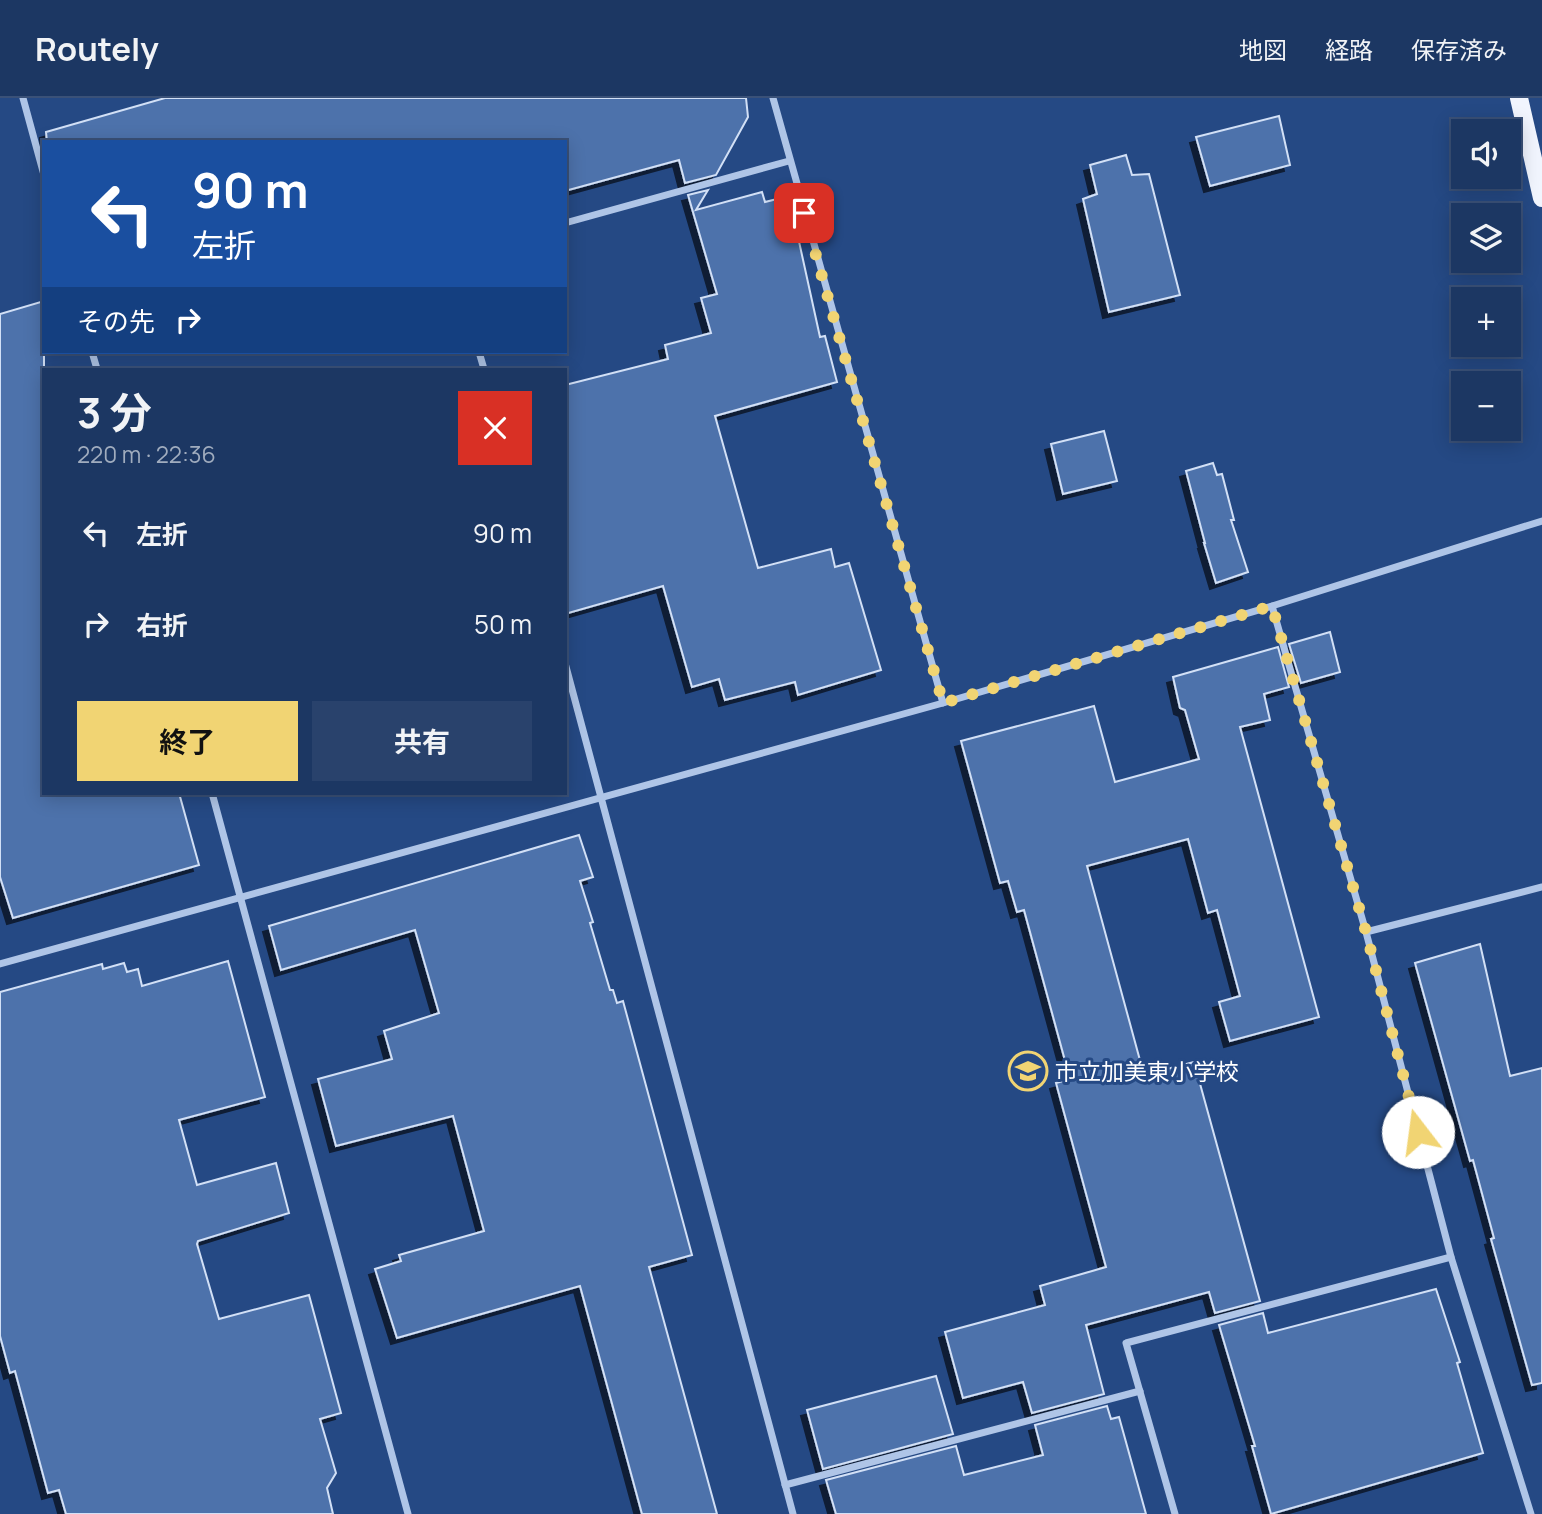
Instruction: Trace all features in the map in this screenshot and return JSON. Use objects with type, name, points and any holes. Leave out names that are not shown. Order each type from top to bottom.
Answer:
[{"type":"main road","points":[[1519,98],[1542,198]]},
{"type":"street","points":[[23,98],[42,168]]},
{"type":"street","points":[[772,98],[943,703]]},
{"type":"street","points":[[567,222],[789,162]]},
{"type":"street","points":[[0,964],[943,703],[1272,606],[1542,521]]},
{"type":"street","points":[[1272,606],[1366,932],[1451,1257],[1531,1514]]},
{"type":"street","points":[[567,670],[793,1514]]},
{"type":"street","points":[[213,795],[408,1514]]},
{"type":"street","points":[[1366,932],[1542,887]]},
{"type":"street","points":[[1175,1514],[1126,1343],[1451,1257]]},
{"type":"street","points":[[785,1485],[1140,1391]]},
{"type":"building","points":[[165,98],[746,98],[748,117],[716,175],[685,183],[679,160],[567,190],[567,140],[47,140],[46,132]]},
{"type":"building","points":[[1279,116],[1290,165],[1210,186],[1196,137]]},
{"type":"building","points":[[1126,155],[1132,175],[1149,174],[1180,295],[1109,312],[1083,199],[1097,194],[1090,165]]},
{"type":"building","points":[[708,190],[696,210],[762,192],[765,202],[789,196],[820,337],[825,336],[837,382],[715,416],[758,568],[831,549],[835,567],[849,563],[881,670],[798,695],[795,682],[725,700],[719,679],[692,687],[663,586],[567,613],[567,384],[668,359],[665,345],[711,333],[701,298],[717,294],[688,195]]},
{"type":"building","points":[[42,302],[42,795],[180,795],[199,865],[13,918],[0,877],[0,314]]},
{"type":"building","points":[[1104,431],[1117,481],[1063,494],[1051,444]]},
{"type":"building","points":[[1213,463],[1217,475],[1222,474],[1234,520],[1231,520],[1248,572],[1216,583],[1186,471]]},
{"type":"building","points":[[1330,632],[1340,672],[1301,683],[1289,644]]},
{"type":"building","points":[[1278,647],[1289,687],[1264,694],[1270,720],[1240,727],[1319,1017],[1230,1041],[1219,1002],[1240,996],[1217,910],[1208,913],[1188,839],[1087,866],[1144,1075],[1194,1062],[1260,1301],[1215,1313],[1209,1292],[1086,1325],[1104,1394],[1032,1413],[1023,1382],[963,1398],[945,1332],[1045,1305],[1040,1286],[1106,1267],[1056,1083],[1070,1079],[1024,910],[1017,912],[1008,881],[1000,883],[961,741],[1094,706],[1115,782],[1199,759],[1185,710],[1180,708],[1173,677]]},
{"type":"building","points":[[579,835],[593,877],[580,881],[593,922],[590,923],[610,990],[613,990],[617,1003],[623,1001],[692,1255],[649,1267],[717,1514],[642,1514],[580,1286],[397,1338],[375,1269],[401,1261],[399,1255],[484,1231],[453,1116],[336,1146],[318,1079],[392,1059],[384,1031],[439,1013],[415,930],[281,970],[269,926]]},
{"type":"building","points":[[1480,944],[1510,1076],[1542,1068],[1542,1383],[1532,1385],[1491,1239],[1494,1238],[1473,1160],[1470,1161],[1415,963]]},
{"type":"building","points":[[228,961],[265,1097],[179,1120],[197,1185],[276,1163],[289,1213],[198,1241],[197,1244],[219,1319],[309,1295],[341,1413],[320,1419],[336,1473],[327,1488],[333,1514],[66,1514],[59,1490],[48,1493],[15,1371],[10,1373],[0,1336],[0,992],[102,964],[103,969],[124,963],[127,972],[138,969],[142,986]]},
{"type":"building","points":[[1436,1289],[1460,1362],[1457,1363],[1483,1453],[1271,1514],[1252,1446],[1255,1446],[1219,1325],[1263,1313],[1268,1333]]},
{"type":"building","points":[[936,1376],[953,1434],[823,1469],[807,1410]]},
{"type":"building","points":[[1107,1406],[1111,1419],[1119,1417],[1146,1514],[836,1514],[826,1480],[956,1446],[964,1475],[1043,1455],[1035,1425]]},
{"type":"place","name":"市立加美東小学校","points":[[1028,1071]]},
{"type":"route","points":[[804,213],[943,703],[1272,606],[1366,932],[1418,1132]]}]
